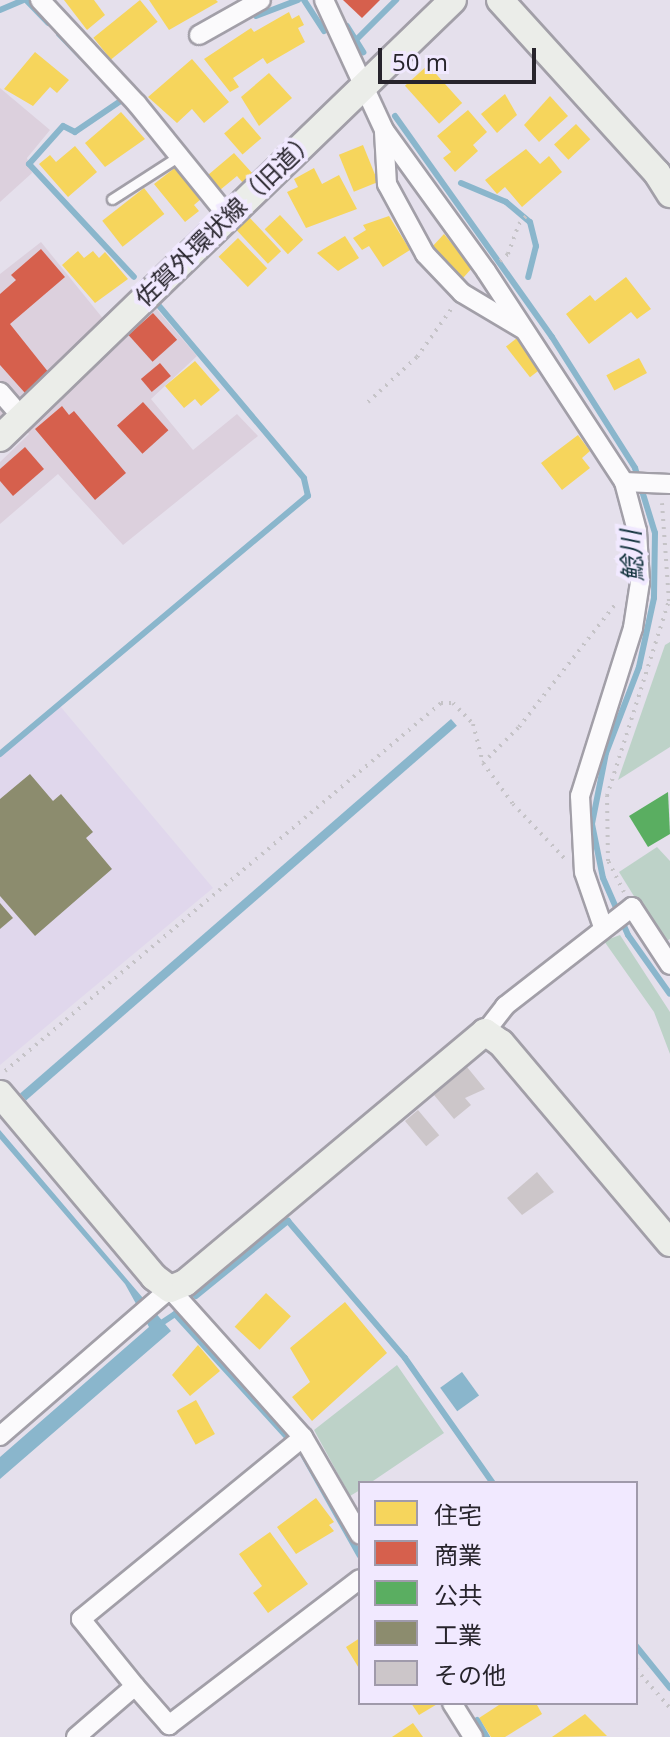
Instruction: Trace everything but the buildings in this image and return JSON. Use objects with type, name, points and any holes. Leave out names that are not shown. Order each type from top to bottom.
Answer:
[{"type":"street","points":[[40,0],[179,156],[227,215]]},
{"type":"street","points":[[199,35],[261,0]]},
{"type":"street","points":[[324,0],[360,87],[384,130],[527,331],[624,482],[637,531],[640,582],[633,628],[580,796],[584,872],[603,927]]},
{"type":"street","name":"佐賀外環状線（旧道）","points":[[0,438],[227,215],[453,0]]},
{"type":"street","points":[[500,0],[657,173],[670,194]]},
{"type":"street","points":[[384,130],[387,184],[425,254],[462,293],[527,331]]},
{"type":"street","points":[[0,392],[22,417]]},
{"type":"street","points":[[624,482],[664,484]]},
{"type":"street","points":[[0,1436],[162,1296],[185,1283],[485,1032],[505,1006],[603,927],[632,907],[670,965]]},
{"type":"street","points":[[485,1032],[501,1043],[670,1243]]},
{"type":"street","points":[[0,1090],[154,1277],[162,1296],[303,1437],[358,1532]]},
{"type":"street","points":[[303,1437],[81,1619],[169,1725],[358,1581]]},
{"type":"street","points":[[76,1737],[135,1686]]},
{"type":"street","points":[[453,1705],[473,1737]]},
{"type":"lane","points":[[112,199],[179,156]]},
{"type":"path","points":[[508,254],[519,224],[529,213]]},
{"type":"path","points":[[368,402],[417,357],[462,293]]},
{"type":"path","points":[[632,907],[608,861],[607,796],[669,601],[664,484]]},
{"type":"path","points":[[483,763],[519,727],[604,614],[640,582]]},
{"type":"path","points":[[0,1090],[441,703],[453,703],[473,724],[483,763],[513,804],[584,872]]},
{"type":"path","points":[[638,1671],[670,1708]]},
{"type":"shaded area","points":[[0,88],[50,130],[27,158],[32,173],[0,202]]},
{"type":"shaded area","points":[[41,242],[105,321],[0,423],[0,274]]},
{"type":"shaded area","points":[[153,305],[197,356],[151,399],[193,450],[237,414],[258,436],[123,545],[58,474],[0,524],[0,462],[29,434],[26,429]]},
{"type":"shaded area","points":[[60,706],[213,888],[0,1065],[0,756]]},
{"type":"green space","points":[[670,642],[670,747],[618,780],[665,645]]},
{"type":"green space","points":[[657,847],[670,861],[670,939],[663,943],[619,872]]},
{"type":"green space","points":[[620,935],[670,1012],[670,1054],[654,1012],[604,941]]},
{"type":"green space","points":[[397,1365],[444,1433],[373,1481],[358,1481],[358,1491],[350,1496],[314,1430]]},
{"type":"water","points":[[451,719],[457,726],[26,1100],[20,1094]]},
{"type":"water","points":[[0,1130],[171,1331],[0,1479],[0,1457],[149,1327],[125,1284],[0,1139]]},
{"type":"water","points":[[462,1372],[479,1395],[457,1411],[440,1388]]},
{"type":"waterway","points":[[0,10],[23,0]]},
{"type":"waterway","points":[[26,0],[48,23]]},
{"type":"waterway","points":[[256,16],[298,0]]},
{"type":"waterway","points":[[304,0],[324,31]]},
{"type":"waterway","points":[[356,40],[396,0]]},
{"type":"waterway","points":[[347,26],[363,52]]},
{"type":"waterway","points":[[59,34],[81,57]]},
{"type":"waterway","points":[[122,100],[75,132],[63,126],[29,164],[134,277]]},
{"type":"waterway","name":"鯰川","points":[[395,116],[552,337],[635,468],[655,533],[654,598],[639,667],[606,753],[592,824],[603,878],[628,935],[670,994]]},
{"type":"waterway","points":[[461,183],[506,202],[530,222],[536,246],[528,277]]},
{"type":"waterway","points":[[0,754],[308,496],[304,478],[159,306]]},
{"type":"waterway","points":[[196,1296],[288,1221],[405,1358],[492,1481]]},
{"type":"waterway","points":[[163,1322],[175,1314],[288,1438]]},
{"type":"waterway","points":[[301,1451],[358,1552]]},
{"type":"waterway","points":[[638,1648],[670,1688]]},
{"type":"waterway","points":[[477,1720],[487,1737]]}]
